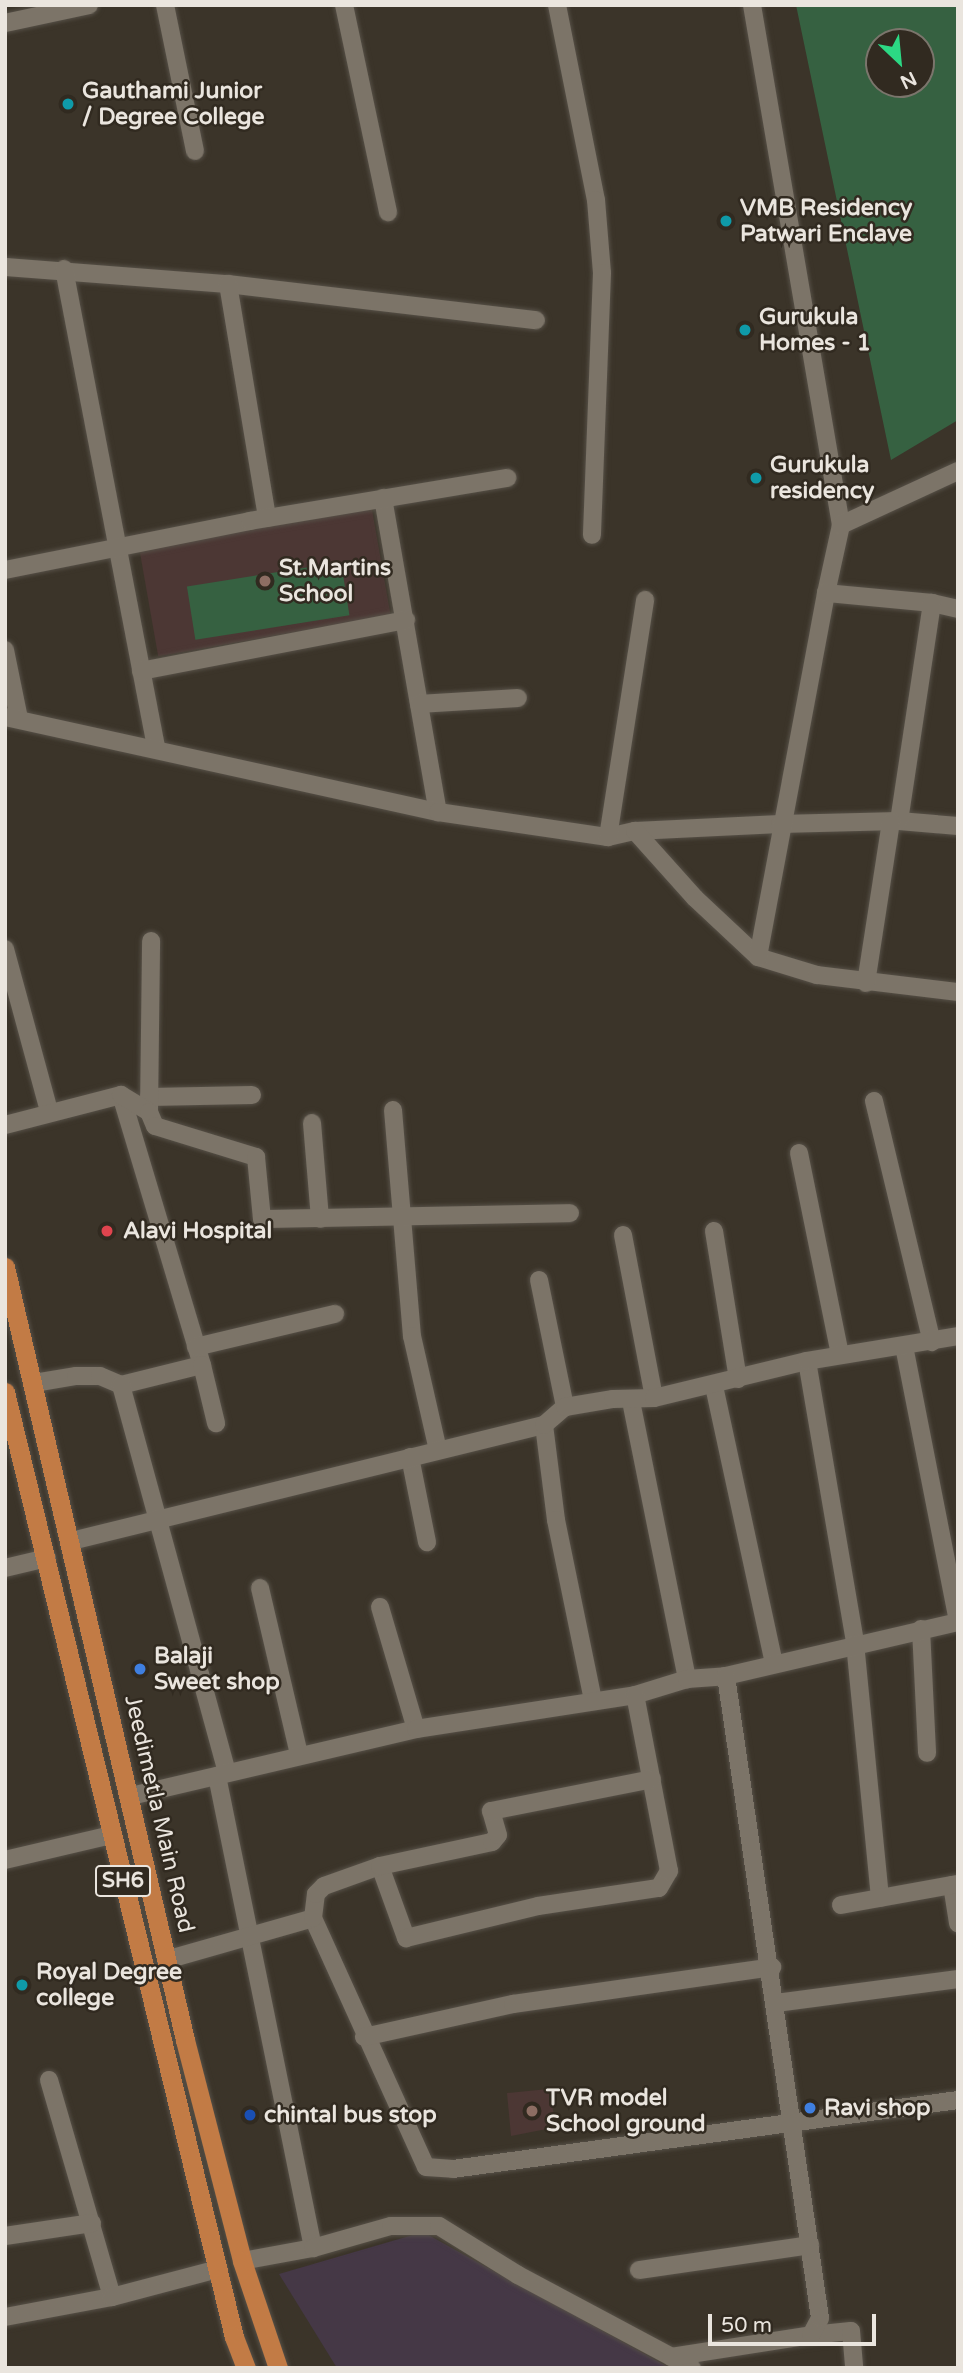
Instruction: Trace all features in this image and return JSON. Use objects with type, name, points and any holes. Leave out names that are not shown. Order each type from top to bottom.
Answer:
[{"type":"main road","name":"Jeedimetla Main Road","points":[[5,1266],[131,1796],[166,1960],[242,2261],[278,2368]]},
{"type":"main road","name":"SH6","points":[[5,1392],[218,2269],[246,2368]]},
{"type":"street","points":[[5,23],[89,5]]},
{"type":"street","points":[[165,5],[195,151]]},
{"type":"street","points":[[344,5],[388,212]]},
{"type":"street","points":[[557,5],[596,200],[602,273],[592,535]]},
{"type":"street","points":[[752,5],[841,525],[780,824],[773,892],[758,957]]},
{"type":"street","points":[[5,267],[64,269],[228,284],[536,320]]},
{"type":"street","points":[[64,269],[156,748]]},
{"type":"street","points":[[228,284],[267,518]]},
{"type":"street","points":[[5,570],[267,518],[507,478]]},
{"type":"street","points":[[841,525],[955,478]]},
{"type":"street","points":[[383,498],[438,812]]},
{"type":"street","points":[[826,593],[932,603],[958,609]]},
{"type":"street","points":[[608,837],[645,600]]},
{"type":"street","points":[[866,983],[932,603]]},
{"type":"street","points":[[141,671],[406,620]]},
{"type":"street","points":[[5,650],[12,718],[438,812],[608,837],[635,831],[780,824],[895,821],[958,826]]},
{"type":"street","points":[[419,704],[518,698]]},
{"type":"street","points":[[635,831],[695,898],[758,957],[817,975],[958,992]]},
{"type":"street","points":[[151,941],[149,1105],[155,1126],[256,1157],[262,1219],[570,1213]]},
{"type":"street","points":[[5,950],[50,1111]]},
{"type":"street","points":[[121,1095],[202,1365],[216,1423]]},
{"type":"street","points":[[5,1125],[50,1111],[121,1095],[149,1105],[252,1095]]},
{"type":"street","points":[[874,1101],[932,1342]]},
{"type":"street","points":[[393,1110],[399,1217],[412,1336],[438,1450]]},
{"type":"street","points":[[312,1123],[320,1219]]},
{"type":"street","points":[[799,1153],[840,1354]]},
{"type":"street","points":[[714,1231],[738,1379]]},
{"type":"street","points":[[623,1235],[654,1398]]},
{"type":"street","points":[[539,1280],[565,1408]]},
{"type":"street","points":[[196,1347],[335,1314]]},
{"type":"street","points":[[71,1541],[159,1517],[544,1425],[565,1408],[613,1399],[631,1401],[654,1398],[714,1387],[840,1354],[958,1336]]},
{"type":"street","points":[[131,1796],[299,1754],[416,1729],[635,1695],[687,1679],[726,1676],[855,1643],[958,1622],[904,1346]]},
{"type":"street","points":[[807,1361],[855,1643],[880,1898]]},
{"type":"street","points":[[34,1383],[76,1376],[100,1376],[121,1385],[202,1365]]},
{"type":"street","points":[[121,1385],[159,1517],[222,1775],[313,2248]]},
{"type":"street","points":[[714,1387],[774,1664]]},
{"type":"street","points":[[631,1401],[687,1679]]},
{"type":"street","points":[[544,1425],[556,1520],[593,1700]]},
{"type":"street","points":[[410,1457],[427,1542]]},
{"type":"street","points":[[5,1568],[47,1558]]},
{"type":"street","points":[[260,1588],[299,1754]]},
{"type":"street","points":[[380,1607],[416,1729]]},
{"type":"street","points":[[921,1629],[927,1753]]},
{"type":"street","points":[[726,1676],[772,1967],[820,2318],[811,2335]]},
{"type":"street","points":[[380,1866],[407,1938],[538,1906],[659,1888],[669,1871],[635,1695]]},
{"type":"street","points":[[652,1779],[491,1811],[498,1835],[492,1842],[380,1866],[324,1886],[316,1894],[313,1918],[363,2037],[426,2167],[453,2169],[958,2100]]},
{"type":"street","points":[[5,1860],[112,1835]]},
{"type":"street","points":[[841,1905],[955,1884],[958,1924]]},
{"type":"street","points":[[166,1960],[313,1918]]},
{"type":"street","points":[[363,2037],[513,2004],[772,1967]]},
{"type":"street","points":[[776,2003],[958,1979]]},
{"type":"street","points":[[49,2080],[112,2297]]},
{"type":"street","points":[[242,2261],[313,2248],[391,2226],[418,2222],[439,2226],[692,2368]]},
{"type":"street","points":[[5,2236],[92,2223]]},
{"type":"street","points":[[639,2270],[810,2245]]},
{"type":"street","points":[[5,2317],[112,2297],[218,2269]]},
{"type":"street","points":[[671,2357],[851,2331],[854,2368]]},
{"type":"shaded area","name":"St.Martins School","points":[[371,504],[391,615],[158,656],[139,545]]},
{"type":"shaded area","points":[[548,2089],[557,2127],[511,2136],[507,2093]]},
{"type":"shaded area","points":[[423,2232],[670,2368],[337,2368],[279,2274]]},
{"type":"green space","points":[[796,5],[958,5],[958,420],[891,460]]},
{"type":"green space","points":[[341,562],[349,615],[195,640],[187,586]]},
{"type":"place","name":"Gauthami Junior / Degree College","points":[[68,104]]},
{"type":"place","name":"VMB Residency Patwari Enclave","points":[[726,221]]},
{"type":"place","name":"Gurukula Homes - 1","points":[[745,330]]},
{"type":"place","name":"Gurukula residency","points":[[756,478]]},
{"type":"place","name":"St.Martins School","points":[[265,581]]},
{"type":"place","name":"Alavi Hospital","points":[[107,1231]]},
{"type":"place","name":"Balaji Sweet shop","points":[[140,1669]]},
{"type":"place","name":"Royal Degree college","points":[[22,1985]]},
{"type":"place","name":"Ravi shop","points":[[810,2108]]},
{"type":"place","name":"TVR model School ground","points":[[532,2111]]},
{"type":"place","name":"chintal bus stop","points":[[250,2115]]}]
